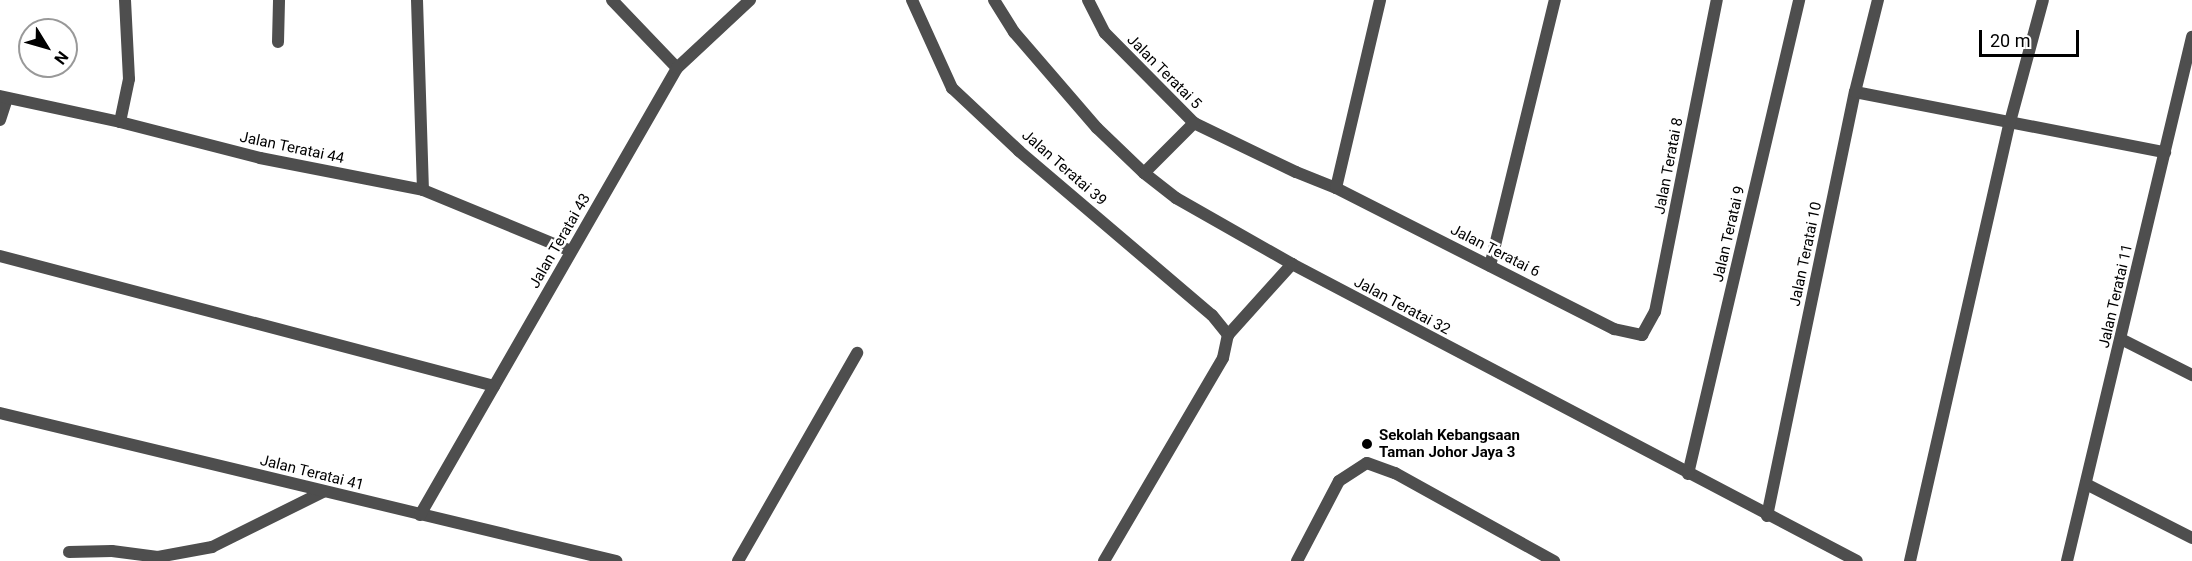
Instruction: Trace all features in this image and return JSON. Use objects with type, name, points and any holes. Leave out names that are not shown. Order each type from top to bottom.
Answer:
[{"type":"street","points":[[120,122],[129,79],[124,0]]},
{"type":"street","points":[[278,42],[279,0]]},
{"type":"street","points":[[417,0],[423,190]]},
{"type":"street","points":[[612,0],[677,68]]},
{"type":"street","name":"Jalan Teratai 43","points":[[420,515],[677,68],[750,0]]},
{"type":"street","name":"Jalan Teratai 39","points":[[912,0],[952,88],[1019,151],[1212,315],[1228,335]]},
{"type":"street","name":"Jalan Teratai 32","points":[[994,0],[1014,32],[1097,128],[1144,173],[1176,198],[1292,264],[1767,516],[1857,561]]},
{"type":"street","name":"Jalan Teratai 5","points":[[1088,0],[1105,33],[1194,123],[1296,172],[1336,188]]},
{"type":"street","points":[[1336,188],[1380,0]]},
{"type":"street","points":[[1490,266],[1555,0]]},
{"type":"street","name":"Jalan Teratai 8","points":[[1642,335],[1655,312],[1717,0]]},
{"type":"street","name":"Jalan Teratai 9","points":[[1688,474],[1799,0]]},
{"type":"street","name":"Jalan Teratai 10","points":[[1767,516],[1855,93],[1878,0]]},
{"type":"street","points":[[1910,561],[2010,122],[2043,0]]},
{"type":"street","name":"Jalan Teratai 11","points":[[2067,561],[2192,37]]},
{"type":"street","points":[[1855,93],[2165,152]]},
{"type":"street","points":[[0,120],[4,97]]},
{"type":"street","name":"Jalan Teratai 44","points":[[4,97],[120,122],[260,158],[423,190],[571,251]]},
{"type":"street","points":[[1144,173],[1194,123]]},
{"type":"street","name":"Jalan Teratai 6","points":[[1336,188],[1614,329],[1642,335]]},
{"type":"street","points":[[0,256],[494,386]]},
{"type":"street","points":[[1104,561],[1223,358],[1228,335],[1292,264]]},
{"type":"street","points":[[2121,339],[2192,375]]},
{"type":"street","points":[[738,561],[857,352]]},
{"type":"street","name":"Jalan Teratai 41","points":[[0,413],[616,561]]},
{"type":"street","points":[[1297,561],[1339,481],[1367,463],[1395,473],[1554,561]]},
{"type":"street","points":[[2086,484],[2192,538]]},
{"type":"street","points":[[69,552],[112,551],[158,557],[212,547],[322,492]]},
{"type":"place","name":"Sekolah Kebangsaan Taman Johor Jaya 3","points":[[1367,444]]}]
